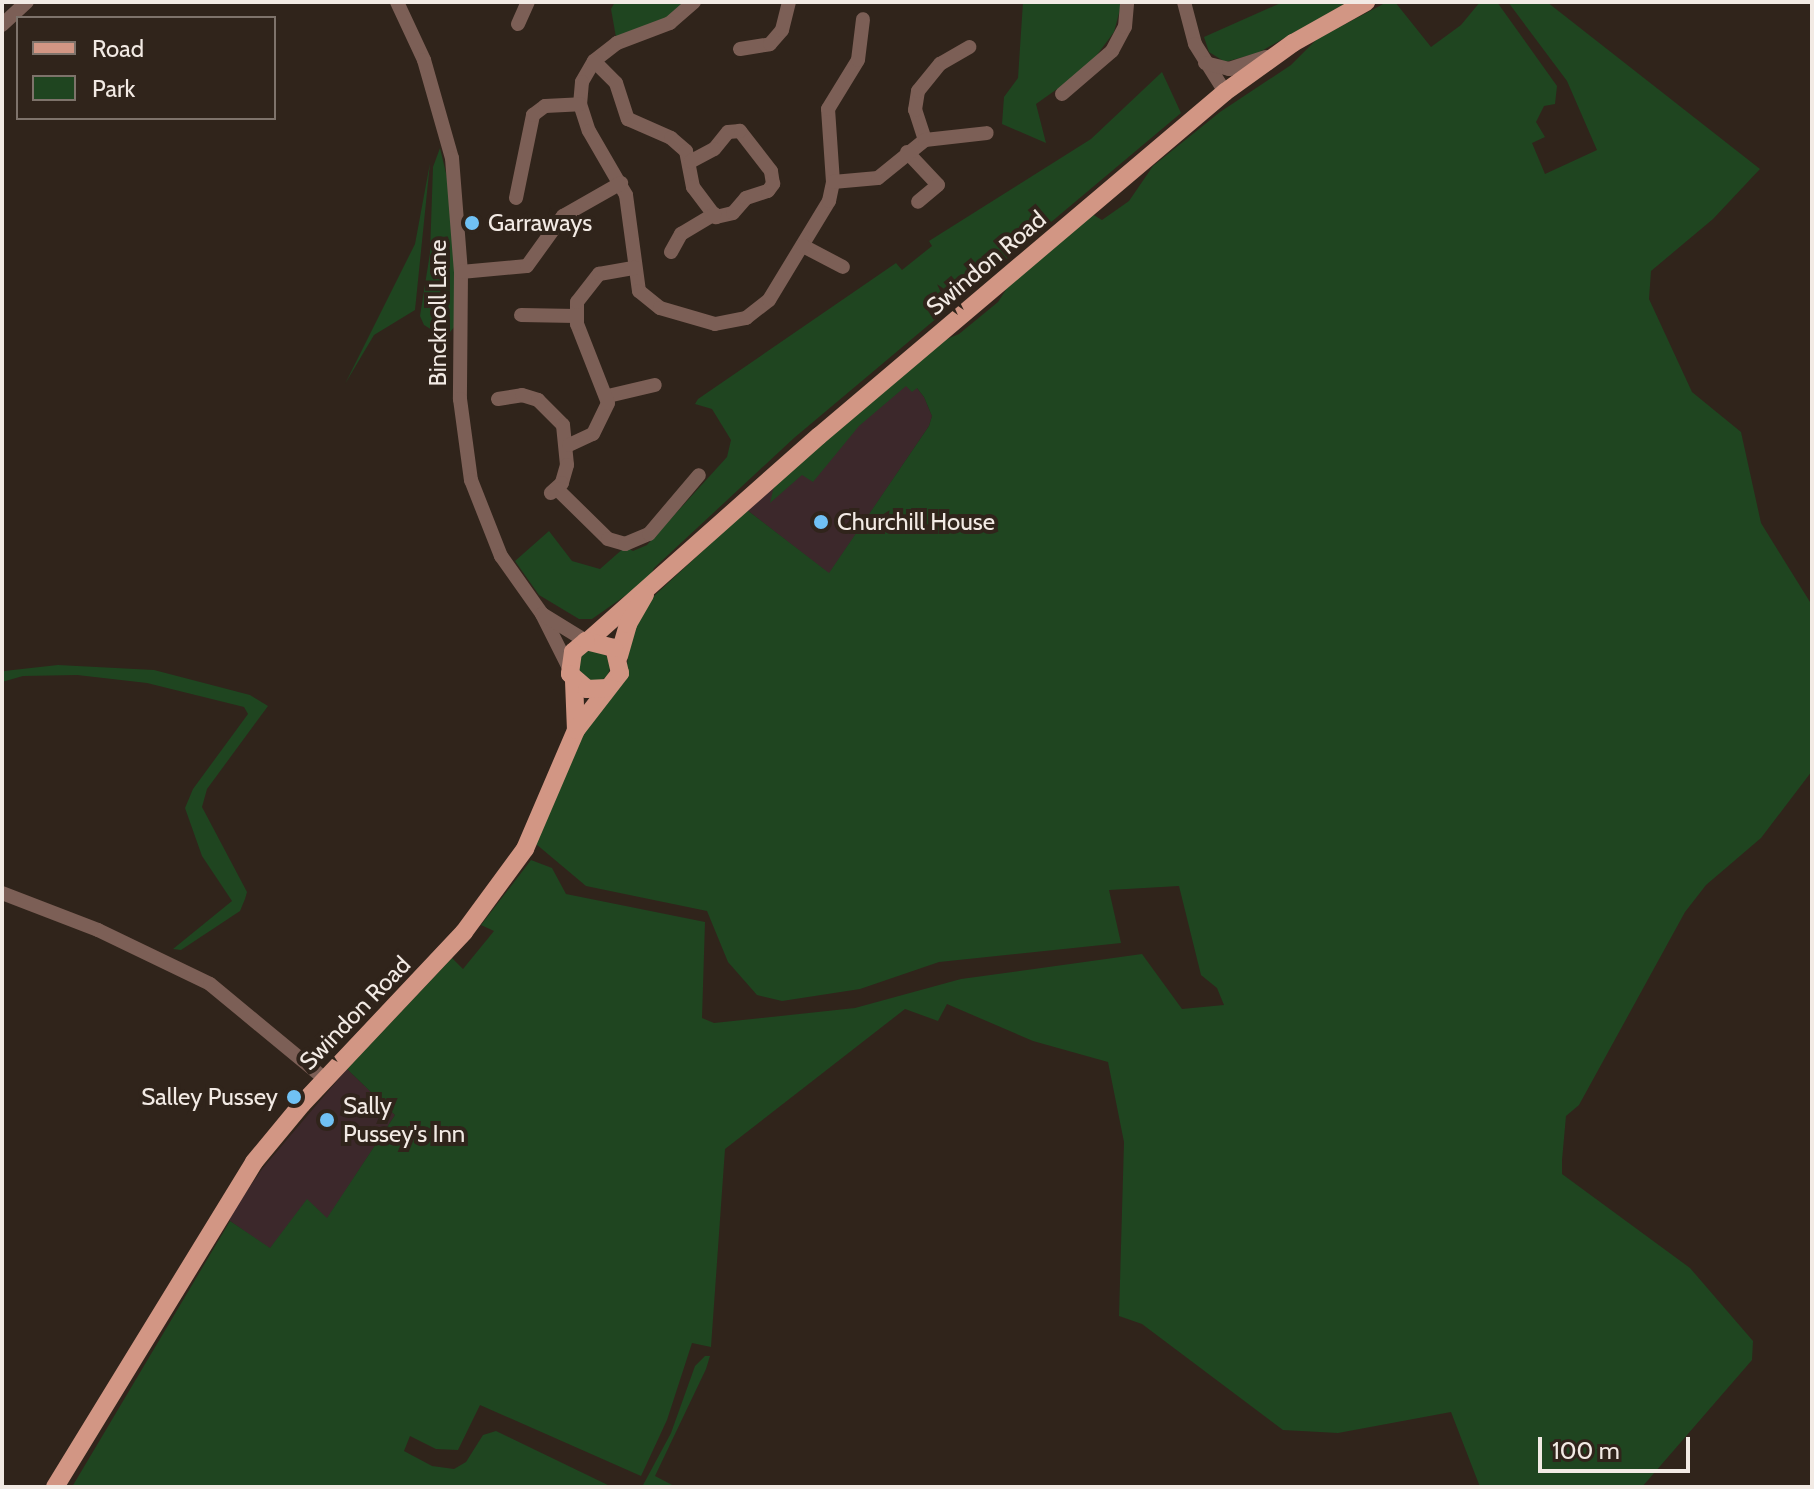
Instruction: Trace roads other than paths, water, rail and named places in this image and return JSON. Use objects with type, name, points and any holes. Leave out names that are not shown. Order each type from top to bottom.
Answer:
[{"type":"main road","name":"Swindon Road","points":[[588,640],[830,427],[1225,92],[1279,53],[1366,2]]},
{"type":"main road","name":"Swindon Road","points":[[619,656],[628,624],[654,584]]},
{"type":"main road","points":[[588,640],[610,644],[619,656],[620,673],[607,688],[587,689],[571,674],[575,648],[588,640]]},
{"type":"main road","name":"Swindon Road","points":[[571,674],[576,730]]},
{"type":"main road","name":"Swindon Road","points":[[55,1487],[222,1211],[261,1153],[492,897],[535,830],[576,730],[607,688]]},
{"type":"street","points":[[2,25],[27,2]]},
{"type":"street","name":"Bincknoll Lane","points":[[397,2],[424,60],[447,137],[461,272],[460,399],[471,480],[501,556],[542,614],[571,674]]},
{"type":"street","points":[[518,24],[528,2]]},
{"type":"street","points":[[694,2],[670,23],[617,43],[594,61],[582,82],[580,104],[589,131],[621,183],[629,207],[639,291],[651,303],[705,323],[734,322],[769,300],[829,201],[833,182],[828,109],[858,60],[863,19]]},
{"type":"street","points":[[740,49],[770,44],[782,30],[789,2]]},
{"type":"street","points":[[1062,94],[1112,51],[1125,27],[1127,2]]},
{"type":"street","points":[[1184,2],[1205,63],[1225,92]]},
{"type":"street","points":[[925,140],[916,119],[918,91],[940,64],[969,47]]},
{"type":"street","points":[[1205,63],[1231,68],[1279,53]]},
{"type":"street","points":[[594,61],[616,83],[628,119],[671,138],[691,161],[693,187],[714,214],[723,219],[746,198],[768,191],[773,175],[756,155],[749,136],[736,130],[691,161]]},
{"type":"street","points":[[516,198],[533,115],[545,106],[580,104]]},
{"type":"street","points":[[833,182],[878,178],[925,140],[987,133]]},
{"type":"street","points":[[907,152],[938,185],[918,202]]},
{"type":"street","points":[[461,272],[527,266],[563,216],[621,183]]},
{"type":"street","points":[[671,252],[681,234],[714,214]]},
{"type":"street","points":[[803,246],[843,267]]},
{"type":"street","points":[[569,445],[593,434],[608,396],[576,316],[579,296],[593,278],[634,268]]},
{"type":"street","points":[[521,315],[576,316]]},
{"type":"street","points":[[608,396],[655,385]]},
{"type":"street","points":[[498,399],[522,395],[546,405],[563,425],[569,445],[565,474],[554,491],[608,539],[631,544],[649,534],[699,475]]},
{"type":"street","name":"Bincknoll Lane","points":[[542,614],[588,640]]},
{"type":"street","points":[[2,893],[143,950],[210,984],[325,1079]]},
{"type":"place","name":"Garraways","points":[[472,223]]},
{"type":"place","name":"Churchill House","points":[[821,522]]},
{"type":"place","name":"Salley Pussey","points":[[294,1097]]},
{"type":"place","name":"Sally Pussey's Inn","points":[[327,1120]]}]
